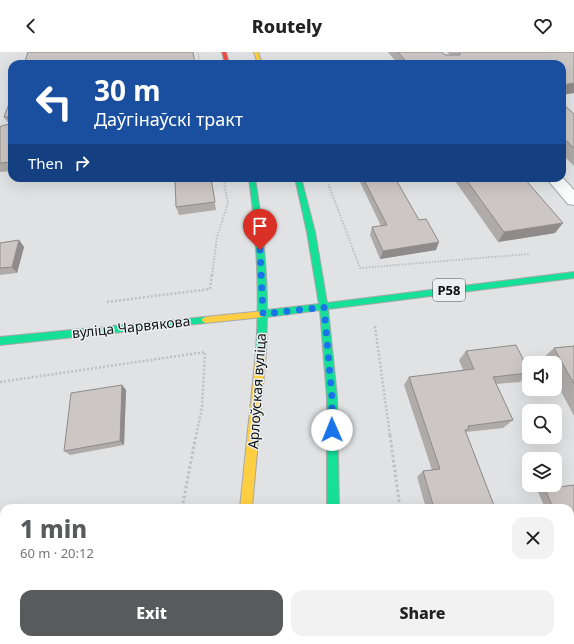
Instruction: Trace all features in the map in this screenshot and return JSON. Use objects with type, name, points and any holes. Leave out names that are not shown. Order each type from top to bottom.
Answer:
[{"type":"main road","name":"Арлоўская вуліца","points":[[246,504],[258,403],[263,314],[260,235],[253,182]]},
{"type":"main road","points":[[299,182],[311,232],[324,307],[332,397],[332,504]]},
{"type":"main road","name":"Р58","points":[[263,314],[574,275]]},
{"type":"main road","name":"вуліца Чарвякова","points":[[0,341],[263,314]]},
{"type":"street","points":[[558,182],[574,200]]},
{"type":"path","points":[[101,303],[210,289],[217,237],[228,203],[224,182]]},
{"type":"path","points":[[328,182],[360,268],[534,254]]},
{"type":"path","points":[[382,325],[375,326],[399,504]]},
{"type":"path","points":[[0,382],[205,352],[202,407],[183,504]]},
{"type":"building","points":[[28,52],[193,52],[194,60],[25,60]]},
{"type":"building","points":[[398,52],[442,52],[445,55],[460,55],[460,52],[574,52],[574,83],[566,84],[566,60],[405,60]]},
{"type":"building","points":[[8,106],[8,117],[4,117]]},
{"type":"building","points":[[566,107],[574,114],[574,148],[566,141]]},
{"type":"building","points":[[8,124],[8,162],[0,163],[0,128],[1,126]]},
{"type":"building","points":[[175,182],[212,182],[215,202],[176,207]]},
{"type":"building","points":[[365,182],[397,182],[419,220],[426,219],[439,242],[383,251],[372,227],[387,225]]},
{"type":"building","points":[[468,182],[527,182],[563,223],[504,232]]},
{"type":"building","points":[[19,240],[12,267],[0,268],[0,243]]},
{"type":"building","points":[[516,345],[522,357],[522,374],[493,377],[513,420],[468,426],[469,429],[465,430],[493,504],[433,504],[423,471],[440,469],[409,377],[474,369],[466,351]]},
{"type":"building","points":[[574,346],[574,384],[562,362],[562,356],[558,356],[554,348]]},
{"type":"building","points":[[122,385],[120,441],[64,451],[71,393]]},
{"type":"building","points":[[574,485],[574,504],[551,504],[546,492],[562,492],[562,487]]},
{"type":"traffic: fast","points":[[253,182],[258,221],[261,265],[263,308],[261,352]]},
{"type":"traffic: fast","points":[[299,182],[311,232],[324,307],[332,397],[333,504]]},
{"type":"traffic: fast","points":[[263,314],[574,275]]},
{"type":"traffic: fast","points":[[0,341],[205,320]]},
{"type":"traffic: slow","points":[[256,52],[259,60]]},
{"type":"traffic: slow","points":[[205,320],[263,314]]},
{"type":"traffic: slow","points":[[246,504],[261,352]]},
{"type":"traffic: jam","points":[[224,52],[226,60]]},
{"type":"route","points":[[260,250],[263,314],[324,307],[332,397],[332,430]]}]
